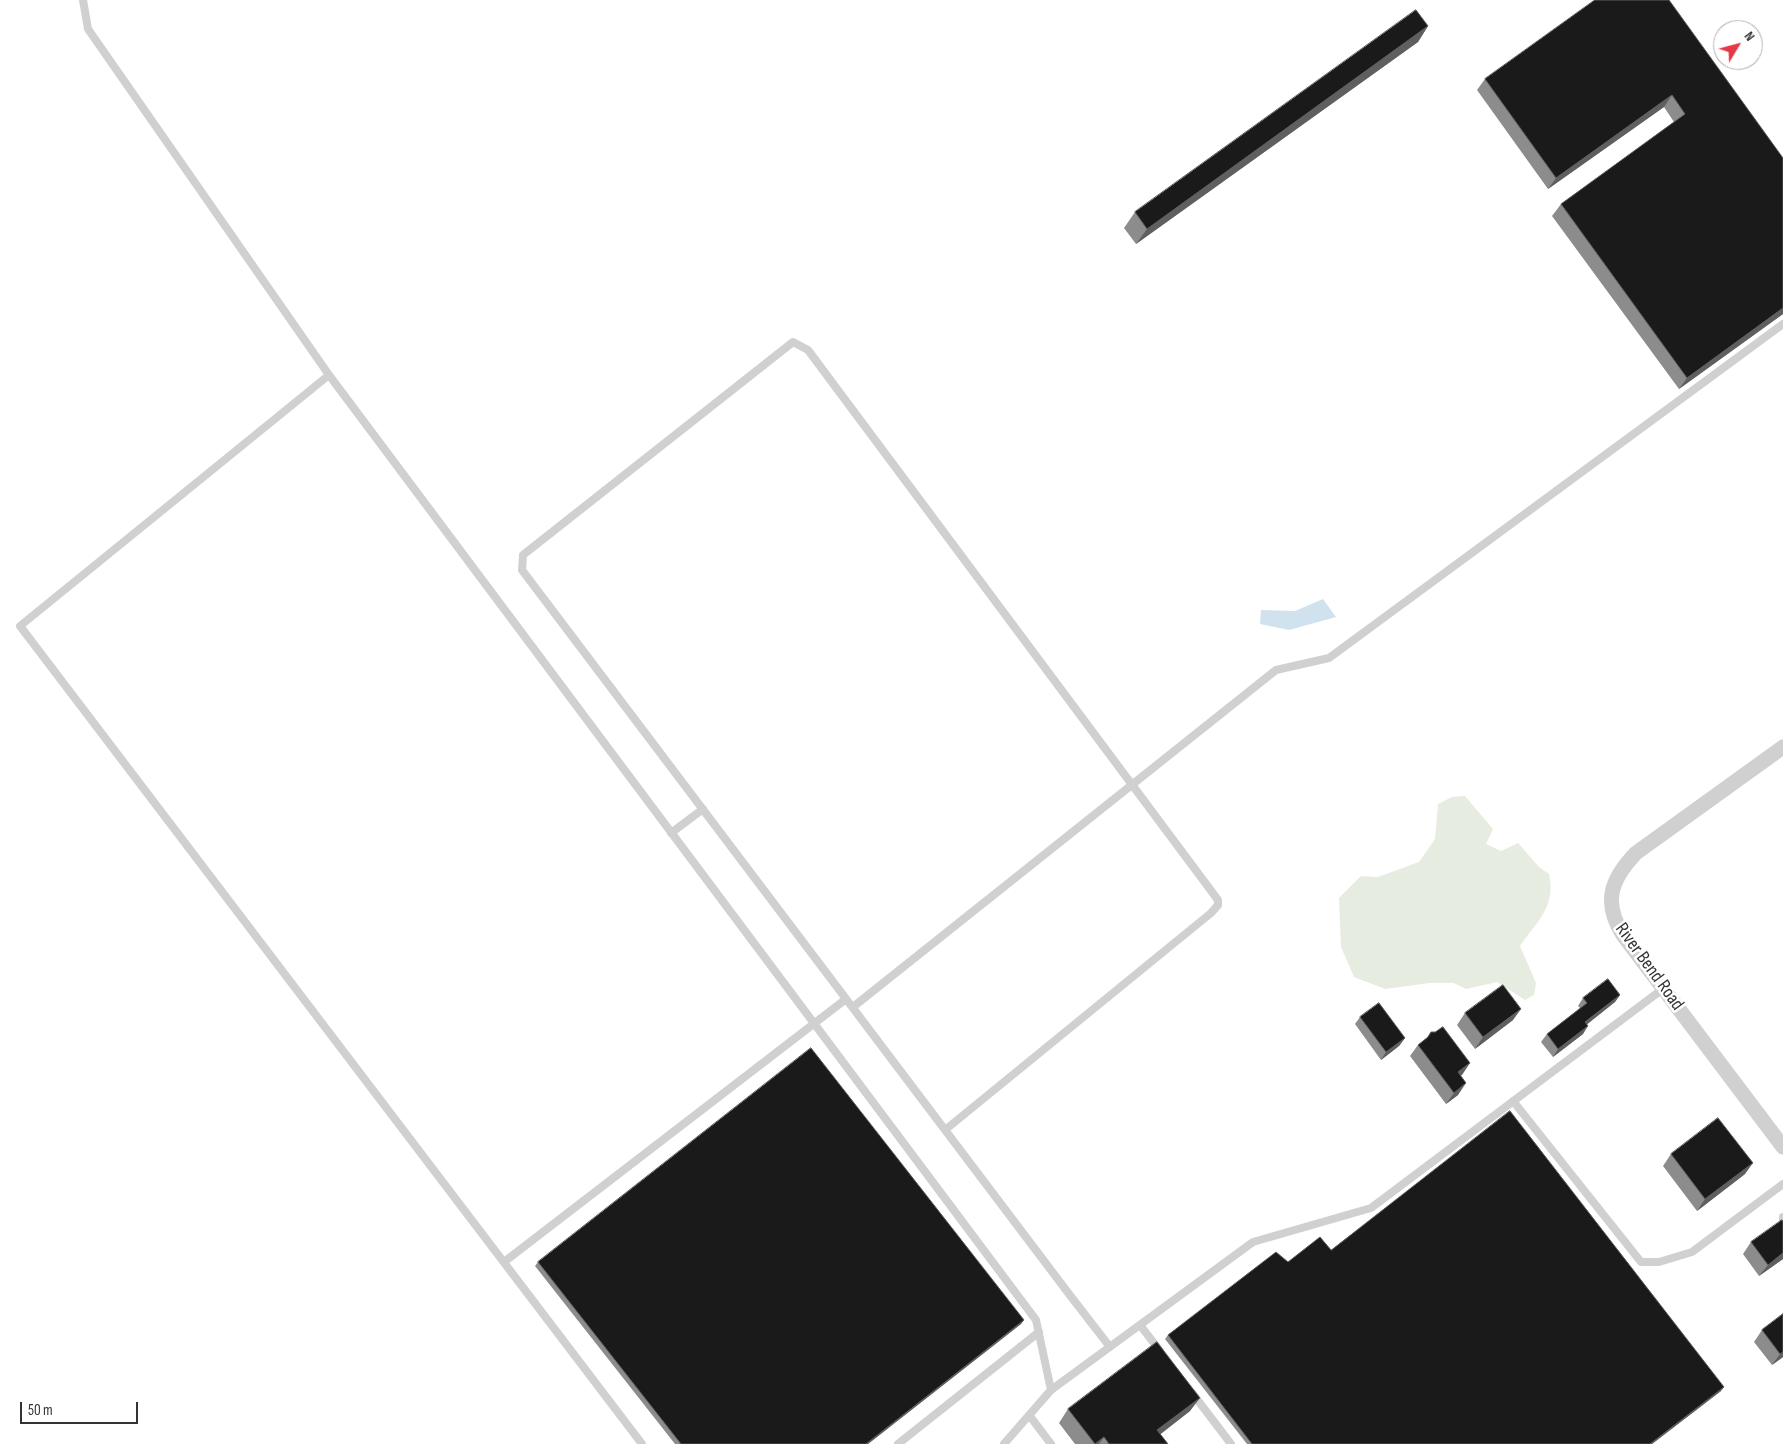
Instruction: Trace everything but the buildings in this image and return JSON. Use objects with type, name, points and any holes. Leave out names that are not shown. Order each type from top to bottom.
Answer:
[{"type":"street","name":"River Bend Road","points":[[1783,747],[1636,854],[1626,864],[1617,879],[1610,906],[1614,919],[1783,1148]]},
{"type":"lane","points":[[83,0],[88,28],[329,375],[1036,1320],[1051,1390]]},
{"type":"lane","points":[[852,1007],[1276,670],[1329,658],[1783,324]]},
{"type":"lane","points":[[945,1130],[1211,914],[1218,905],[1218,900],[808,350],[794,342],[523,555],[522,570],[703,808],[852,1007],[945,1130],[1110,1347]]},
{"type":"lane","points":[[329,375],[20,626],[642,1444]]},
{"type":"lane","points":[[671,833],[703,808]]},
{"type":"lane","points":[[1004,1444],[1051,1390],[1253,1242],[1371,1208],[1664,988]]},
{"type":"lane","points":[[504,1262],[815,1025],[846,999]]},
{"type":"lane","points":[[1513,1101],[1641,1262],[1659,1262],[1692,1252],[1783,1184]]},
{"type":"lane","points":[[1783,1217],[1783,1228]]},
{"type":"lane","points":[[1140,1325],[1162,1355]]},
{"type":"lane","points":[[898,1444],[1039,1332]]},
{"type":"lane","points":[[1185,1385],[1231,1444]]},
{"type":"lane","points":[[1029,1415],[1051,1444]]},
{"type":"shaded area","points":[[1465,796],[1493,829],[1486,844],[1501,851],[1518,843],[1539,867],[1549,874],[1551,886],[1548,904],[1544,913],[1520,946],[1536,983],[1534,995],[1525,1000],[1497,982],[1466,989],[1454,983],[1430,983],[1385,989],[1354,977],[1341,947],[1339,898],[1361,876],[1378,877],[1419,862],[1435,839],[1438,804],[1452,797]]},
{"type":"water","points":[[1323,599],[1336,617],[1289,630],[1260,624],[1261,610],[1295,611]]}]
